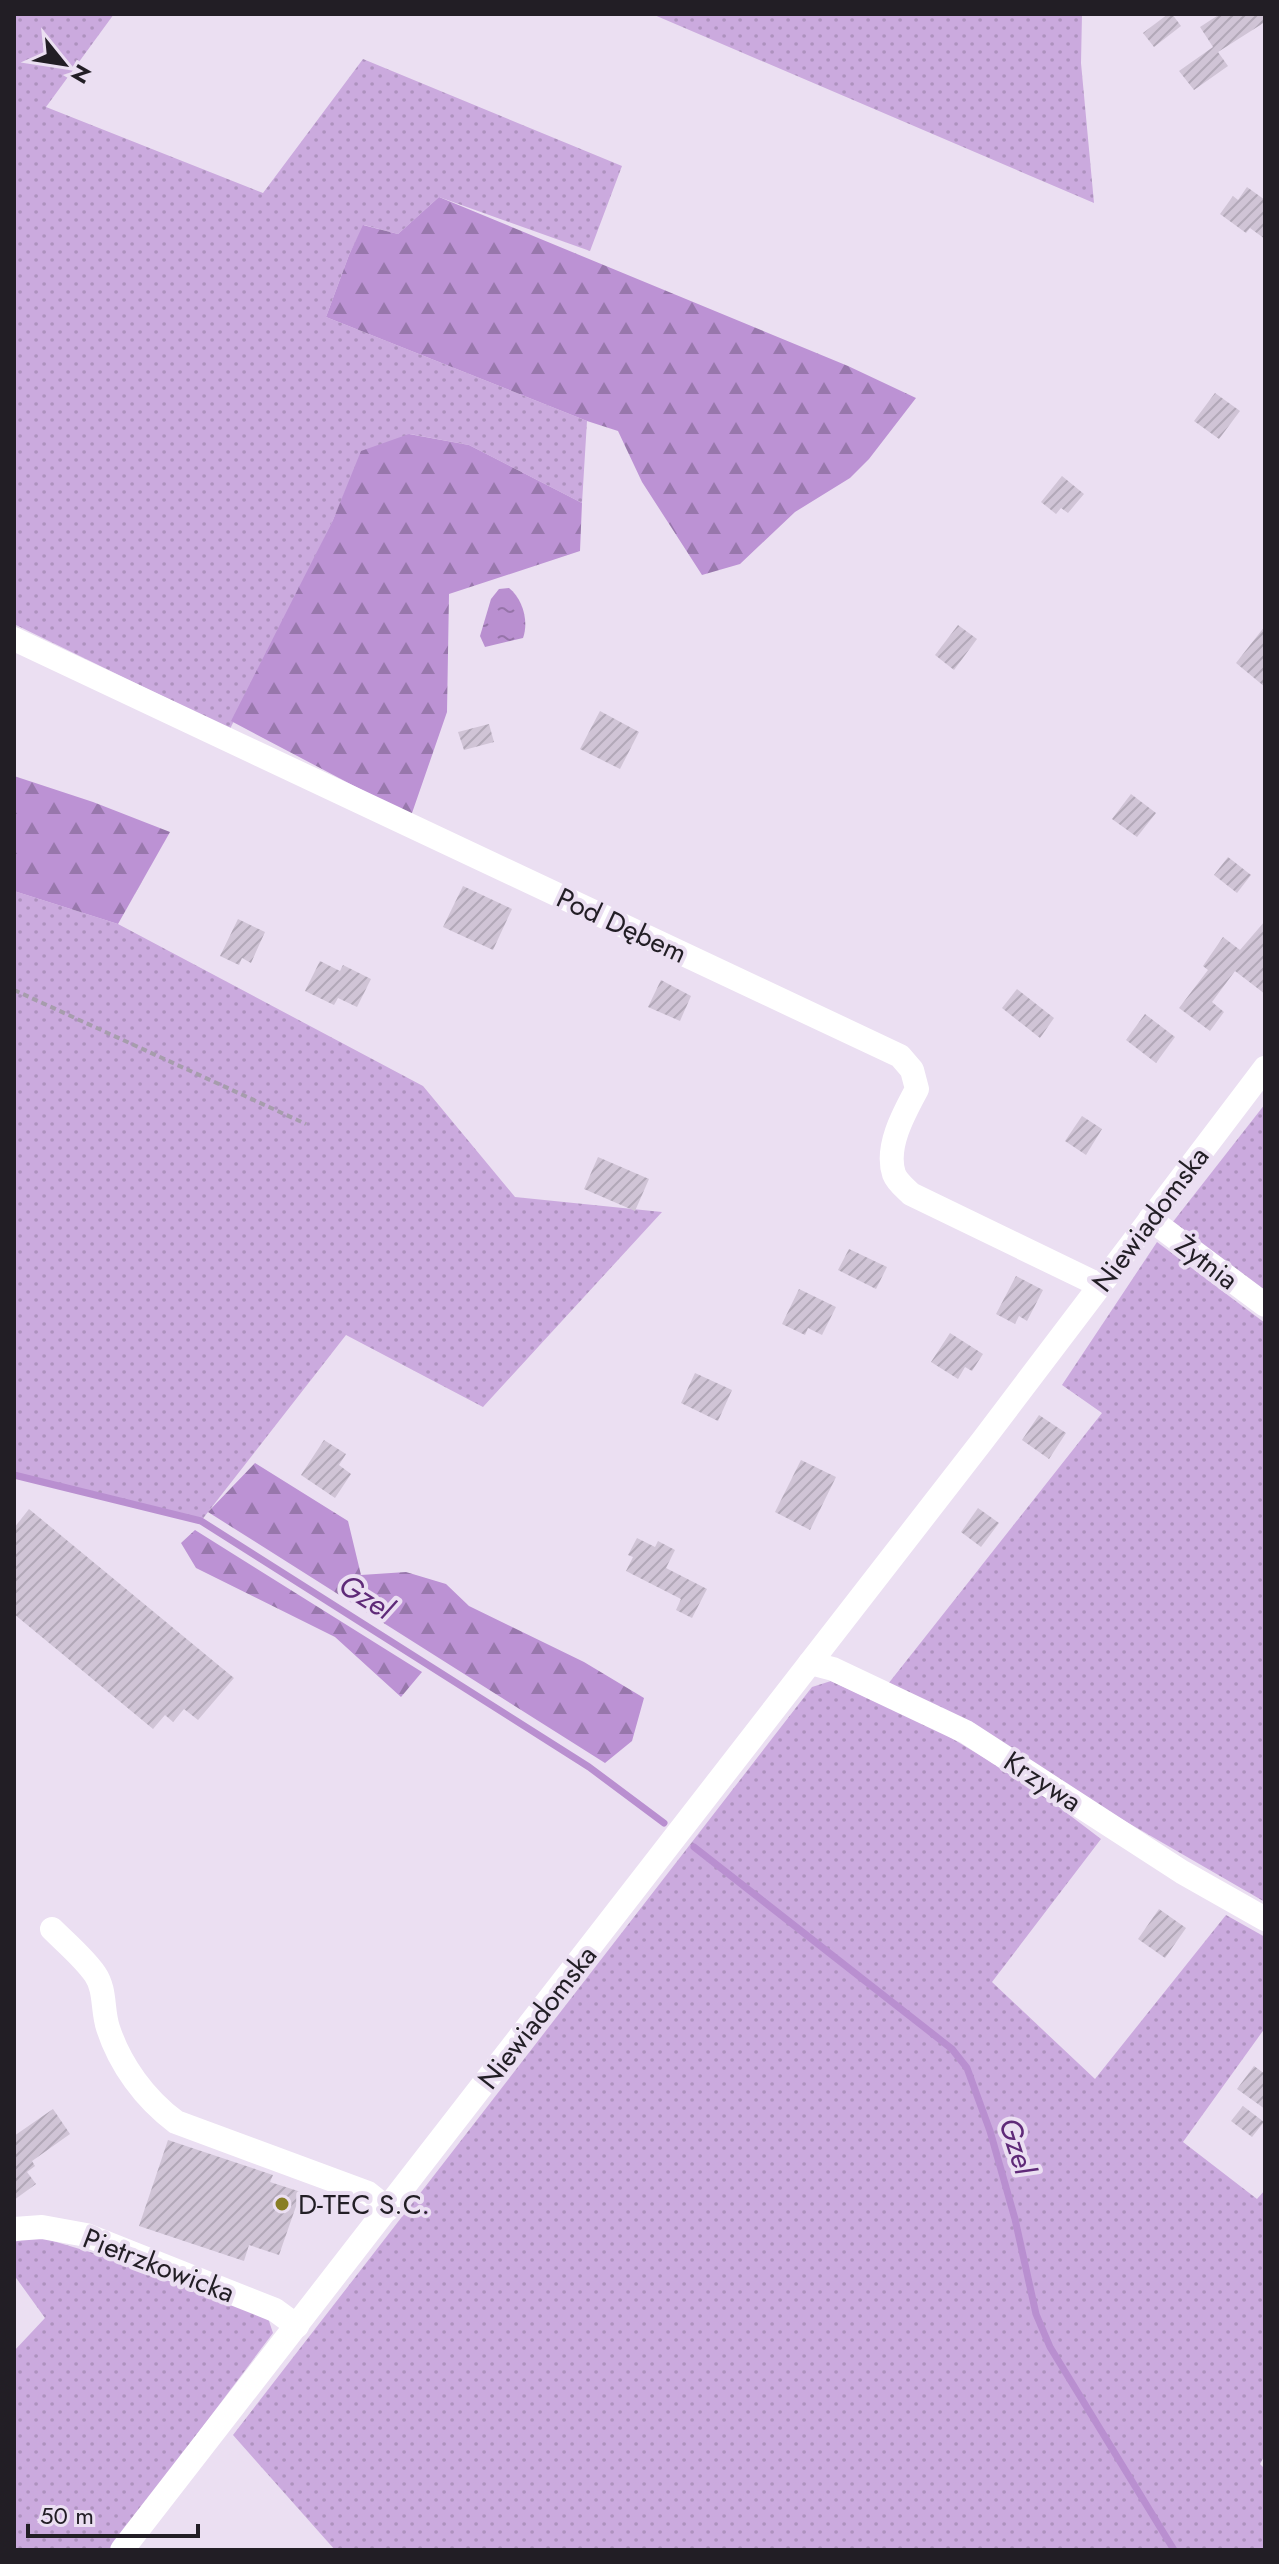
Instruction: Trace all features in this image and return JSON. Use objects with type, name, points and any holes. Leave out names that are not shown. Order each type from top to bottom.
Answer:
[{"type":"street","name":"Pod Dębem","points":[[14,639],[900,1056],[912,1070],[917,1089],[901,1118],[891,1158],[895,1178],[911,1194],[1099,1285]]},
{"type":"street","name":"Niewiadomska","points":[[122,2550],[922,1518],[1265,1068]]},
{"type":"street","name":"Żytnia","points":[[1150,1219],[1265,1305]]},
{"type":"street","name":"Krzywa","points":[[810,1663],[833,1669],[966,1732],[1182,1872],[1265,1919]]},
{"type":"street","points":[[52,1929],[95,1974],[102,1989],[107,2026],[122,2061],[164,2113],[176,2122],[368,2193],[388,2209]]},
{"type":"street","name":"Pietrzkowicka","points":[[14,2229],[42,2227],[86,2235],[275,2310],[297,2326]]},
{"type":"path","points":[[14,990],[306,1124]]},
{"type":"shaded area","points":[[14,14],[114,14],[46,107],[263,193],[363,59],[622,166],[590,251],[439,197],[398,234],[364,225],[349,255],[326,317],[587,421],[582,503],[469,445],[410,434],[357,464],[333,520],[230,729],[14,624]]},
{"type":"shaded area","points":[[652,14],[1082,14],[1081,63],[1094,203]]},
{"type":"shaded area","points":[[14,891],[118,924],[423,1086],[515,1197],[662,1212],[483,1407],[346,1335],[201,1521],[14,1475]]},
{"type":"shaded area","points":[[1265,1104],[1265,1294],[1165,1232]]},
{"type":"shaded area","points":[[1157,1242],[1265,1323],[1265,1902],[888,1684],[1102,1413],[1062,1385]]},
{"type":"shaded area","points":[[831,1681],[943,1733],[1034,1788],[1101,1839],[992,1982],[1095,2079],[1226,1915],[1265,1937],[1265,2028],[1183,2142],[1257,2199],[1265,2190],[1265,2455],[1260,2464],[1265,2469],[1265,2550],[335,2550],[233,2435],[812,1687]]},
{"type":"shaded area","points":[[36,2236],[147,2269],[268,2318],[273,2333],[110,2550],[14,2550],[14,2351],[45,2318],[14,2275],[14,2242]]},
{"type":"green space","points":[[439,197],[848,366],[916,398],[869,459],[850,478],[795,512],[740,564],[702,575],[642,482],[618,431],[326,317],[363,225],[398,234]]},
{"type":"green space","points":[[409,434],[469,445],[582,503],[580,551],[449,594],[447,712],[411,816],[231,721],[333,520],[361,451]]},
{"type":"green space","points":[[14,776],[170,832],[118,924],[14,891]]},
{"type":"green space","points":[[255,1463],[348,1521],[361,1575],[406,1572],[446,1584],[469,1606],[584,1662],[644,1698],[632,1741],[605,1763],[208,1512]]},
{"type":"green space","points":[[195,1530],[422,1672],[401,1697],[335,1637],[196,1568],[181,1543]]},
{"type":"water","points":[[509,588],[524,611],[523,638],[485,647],[480,636],[491,599],[499,589]]},
{"type":"building","points":[[1172,14],[1181,26],[1154,47],[1143,33]]},
{"type":"building","points":[[1220,14],[1265,14],[1265,22],[1218,52],[1228,66],[1194,90],[1179,71],[1213,47],[1200,27]]},
{"type":"building","points":[[1247,187],[1265,200],[1265,239],[1250,228],[1246,233],[1220,214],[1233,196],[1238,200]]},
{"type":"building","points":[[1215,393],[1240,411],[1219,439],[1194,421]]},
{"type":"building","points":[[1062,476],[1084,494],[1068,513],[1061,508],[1056,514],[1041,502]]},
{"type":"building","points":[[958,625],[977,639],[954,670],[935,655]]},
{"type":"building","points":[[1265,626],[1265,687],[1236,663]]},
{"type":"building","points":[[600,711],[639,732],[620,769],[580,749]]},
{"type":"building","points":[[489,724],[494,742],[464,750],[458,732]]},
{"type":"building","points":[[1131,794],[1156,813],[1137,837],[1112,819]]},
{"type":"building","points":[[1228,857],[1251,875],[1237,893],[1214,875]]},
{"type":"building","points":[[463,886],[512,909],[493,950],[443,927]]},
{"type":"building","points":[[238,919],[265,932],[251,963],[242,958],[239,965],[220,956]]},
{"type":"building","points":[[1265,921],[1265,994],[1235,971],[1212,1002],[1224,1012],[1210,1031],[1179,1008],[1208,970],[1203,966],[1223,937],[1240,950]]},
{"type":"building","points":[[320,961],[340,971],[343,965],[371,979],[357,1007],[338,998],[334,1005],[305,991]]},
{"type":"building","points":[[661,980],[691,996],[680,1021],[648,1007]]},
{"type":"building","points":[[1017,989],[1054,1018],[1040,1038],[1002,1008]]},
{"type":"building","points":[[1145,1014],[1175,1037],[1156,1063],[1126,1040]]},
{"type":"building","points":[[1082,1116],[1102,1129],[1086,1155],[1065,1141]]},
{"type":"building","points":[[598,1157],[649,1179],[635,1211],[584,1189]]},
{"type":"building","points":[[849,1249],[887,1267],[876,1289],[838,1270]]},
{"type":"building","points":[[1016,1276],[1043,1290],[1027,1321],[1019,1316],[1015,1324],[996,1314]]},
{"type":"building","points":[[799,1289],[836,1307],[822,1335],[808,1328],[805,1335],[782,1324]]},
{"type":"building","points":[[950,1333],[983,1354],[972,1371],[965,1367],[958,1379],[931,1362]]},
{"type":"building","points":[[695,1373],[732,1390],[718,1421],[681,1403]]},
{"type":"building","points":[[1039,1415],[1066,1433],[1049,1459],[1022,1440]]},
{"type":"building","points":[[324,1440],[346,1454],[339,1465],[351,1474],[335,1498],[301,1475]]},
{"type":"building","points":[[801,1460],[836,1477],[810,1530],[775,1512]]},
{"type":"building","points":[[978,1508],[999,1523],[981,1547],[961,1532]]},
{"type":"building","points":[[29,1509],[234,1678],[198,1720],[184,1709],[173,1722],[165,1715],[153,1729],[14,1614],[14,1528]]},
{"type":"building","points":[[637,1538],[655,1547],[658,1541],[675,1550],[666,1568],[707,1589],[692,1618],[676,1610],[681,1599],[626,1571],[633,1557],[628,1555]]},
{"type":"building","points":[[1159,1909],[1186,1928],[1165,1958],[1138,1939]]},
{"type":"building","points":[[1254,2066],[1265,2074],[1265,2109],[1237,2089]]},
{"type":"building","points":[[1243,2106],[1264,2122],[1252,2137],[1231,2121]]},
{"type":"building","points":[[53,2109],[70,2134],[32,2161],[35,2166],[27,2172],[36,2184],[14,2200],[14,2136]]},
{"type":"building","points":[[168,2140],[273,2175],[270,2182],[301,2192],[279,2255],[249,2245],[244,2261],[139,2226]]},
{"type":"waterway","name":"Gzel","points":[[14,1475],[201,1521],[589,1767],[664,1823]]},
{"type":"waterway","name":"Gzel","points":[[694,1847],[952,2049],[967,2068],[990,2131],[1015,2219],[1036,2314],[1050,2347],[1174,2550]]},
{"type":"place","name":"D-TEC S.C.","points":[[282,2204]]}]
